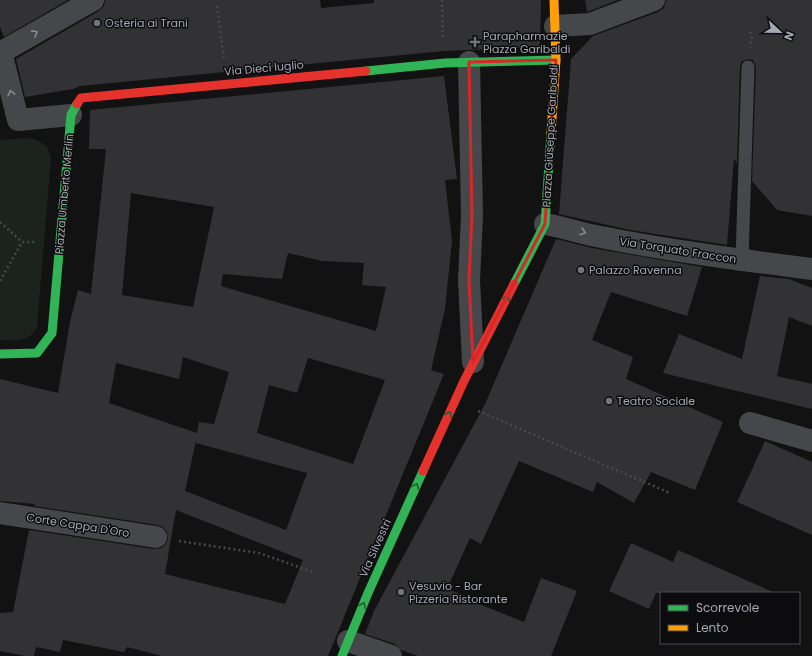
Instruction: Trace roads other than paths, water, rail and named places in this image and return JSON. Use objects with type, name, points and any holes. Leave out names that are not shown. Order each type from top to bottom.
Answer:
[{"type":"street","points":[[71,116],[9,122],[0,53],[94,0]]},
{"type":"street","points":[[554,0],[556,60]]},
{"type":"street","points":[[554,26],[590,24],[654,0]]},
{"type":"street","name":"Piazza Giuseppe Garibaldi","points":[[432,450],[473,362],[545,224],[556,60],[469,62],[472,216],[469,280],[473,362]]},
{"type":"street","name":"Via Dieci luglio","points":[[71,116],[81,98],[228,83],[469,62]]},
{"type":"street","name":"Piazza Umberto Merlin","points":[[0,354],[37,353],[52,333],[71,116]]},
{"type":"street","name":"Via Torquato Fraccon","points":[[545,224],[568,228],[600,237],[742,260],[812,269]]},
{"type":"street","points":[[750,423],[812,441]]},
{"type":"street","name":"Via Silvestri","points":[[345,648],[432,450]]},
{"type":"street","name":"Corte Cappa D'Oro","points":[[0,512],[156,537]]},
{"type":"street","points":[[345,648],[390,656]]},
{"type":"lane","points":[[742,260],[748,67]]},
{"type":"place","name":"Osteria ai Trani","points":[[97,23]]},
{"type":"place","name":"Parapharmazie Piazza Garibaldi","points":[[475,42]]},
{"type":"place","name":"Palazzo Ravenna","points":[[581,270]]},
{"type":"place","name":"Teatro Sociale","points":[[609,401]]},
{"type":"place","name":"Vesuvio - Bar Pizzeria Ristorante","points":[[401,592]]}]
